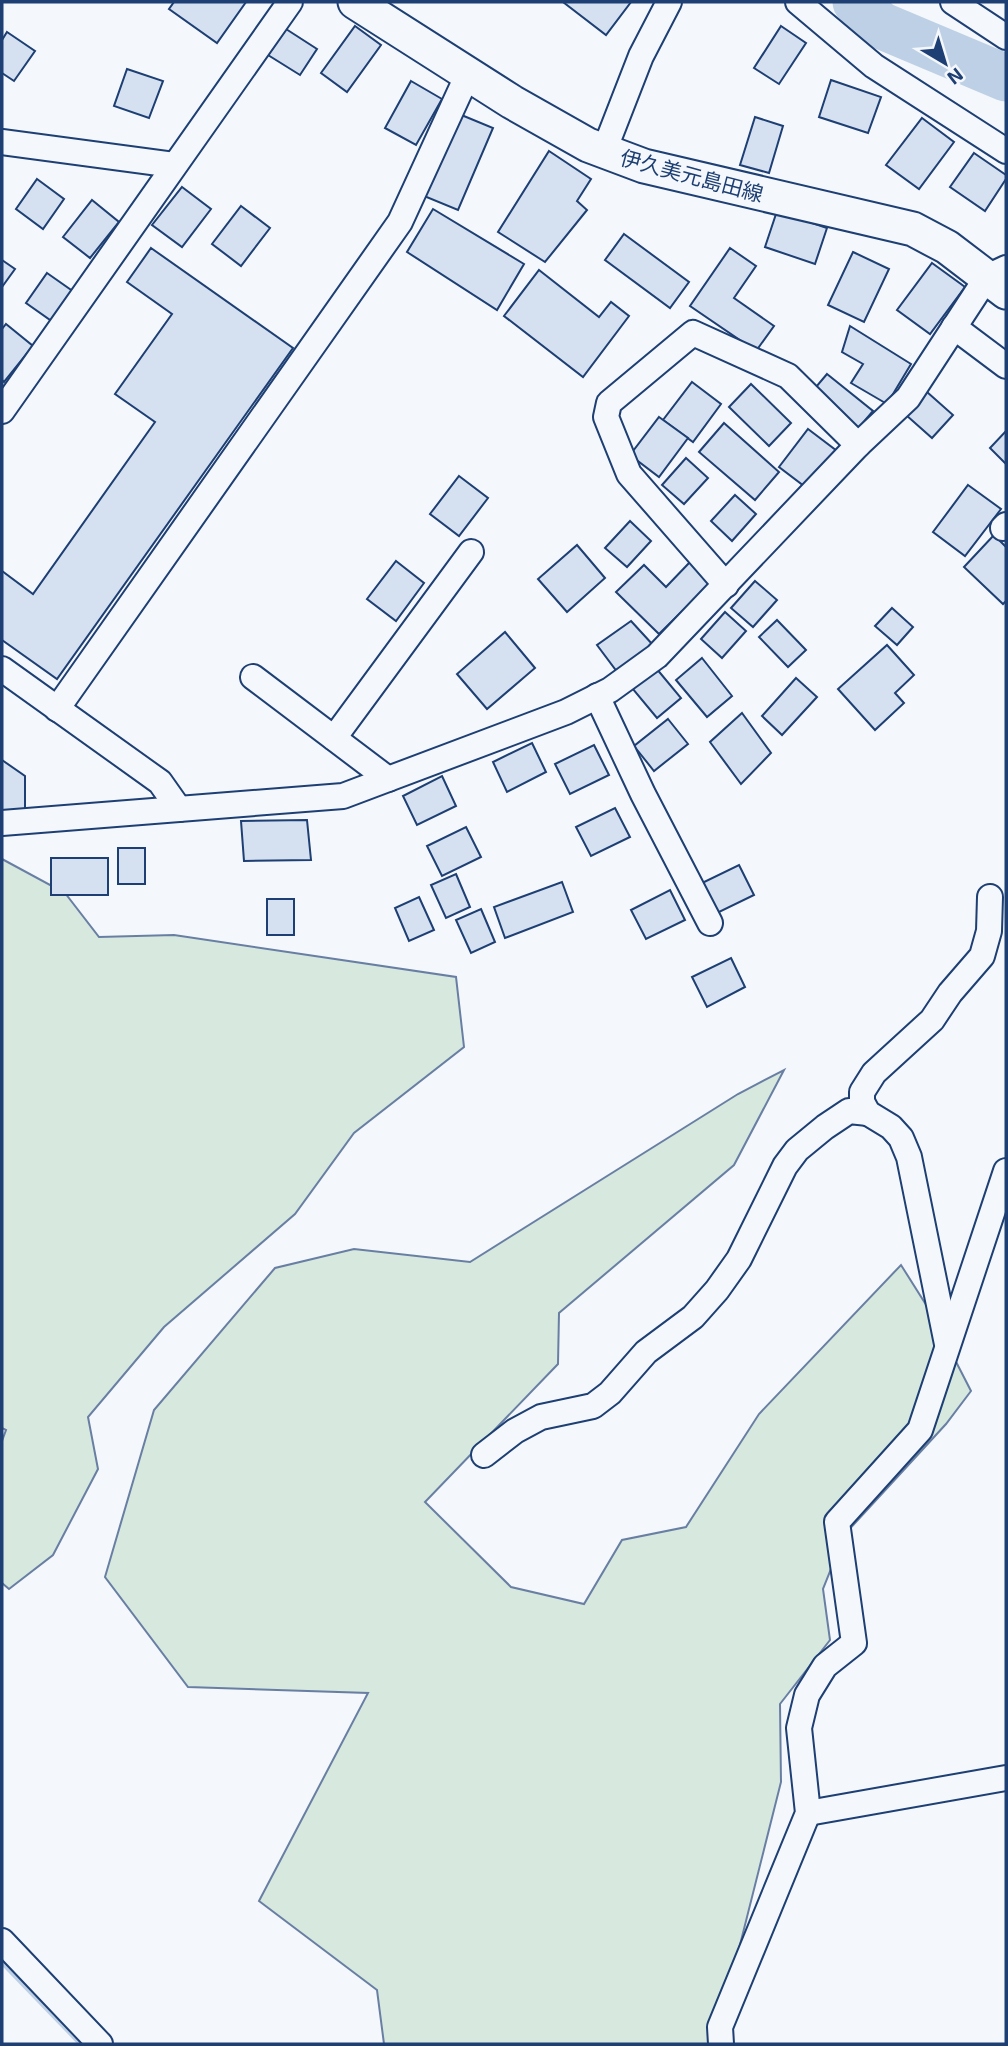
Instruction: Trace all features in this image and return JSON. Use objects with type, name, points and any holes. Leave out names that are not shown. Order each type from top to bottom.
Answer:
[{"type":"main road","name":"伊久美元島田線","points":[[355,2],[512,102],[588,145],[644,166],[913,229],[1000,279]]},
{"type":"street","points":[[2,411],[290,2]]},
{"type":"street","points":[[604,151],[641,56],[669,2]]},
{"type":"street","points":[[797,2],[874,66],[1006,151]]},
{"type":"street","points":[[953,2],[1006,37]]},
{"type":"street","points":[[57,709],[400,222],[468,74]]},
{"type":"street","points":[[2,142],[174,165]]},
{"type":"street","points":[[2,823],[343,796],[566,712],[610,690],[657,656],[858,445],[908,398],[954,327],[1000,279]]},
{"type":"street","points":[[954,327],[1006,366]]},
{"type":"street","points":[[726,586],[629,474],[606,417],[609,403],[693,333],[788,376],[858,445]]},
{"type":"street","points":[[334,738],[471,552]]},
{"type":"street","points":[[2,669],[160,782],[179,809]]},
{"type":"street","points":[[253,677],[388,779]]},
{"type":"street","points":[[597,696],[643,794],[710,923]]},
{"type":"street","points":[[948,1347],[909,1157],[901,1138],[891,1127],[868,1112],[862,1102],[862,1092],[874,1073],[932,1020],[950,993],[982,956],[989,931],[990,897]]},
{"type":"street","points":[[484,1455],[515,1431],[541,1417],[593,1406],[610,1393],[646,1352],[692,1317],[717,1290],[739,1259],[785,1166],[797,1150],[849,1111],[868,1112]]},
{"type":"street","points":[[721,2044],[720,2027],[808,1813],[799,1728],[807,1695],[825,1666],[854,1643],[838,1522],[920,1430],[1006,1171]]},
{"type":"street","points":[[808,1813],[1006,1778]]},
{"type":"street","points":[[2,1941],[100,2044]]},
{"type":"shaded area","points":[[2,859],[65,893],[99,937],[174,935],[456,977],[464,1047],[354,1133],[295,1214],[164,1327],[88,1417],[98,1469],[53,1555],[9,1589],[2,1583],[2,1441],[6,1430],[2,1428]]},
{"type":"shaded area","points":[[784,1070],[734,1165],[559,1313],[558,1364],[425,1502],[511,1587],[584,1604],[622,1540],[686,1527],[759,1414],[901,1265],[930,1311],[971,1391],[946,1424],[845,1534],[823,1589],[830,1640],[780,1704],[781,1782],[715,2044],[384,2044],[377,1990],[259,1901],[368,1693],[188,1687],[105,1577],[154,1410],[275,1268],[354,1249],[470,1262],[738,1094]]},
{"type":"building","points":[[174,2],[246,2],[217,43],[169,9]]},
{"type":"building","points":[[563,2],[631,2],[606,35]]},
{"type":"building","points":[[355,26],[381,45],[347,92],[321,73]]},
{"type":"building","points":[[781,26],[806,43],[779,84],[754,68]]},
{"type":"building","points":[[286,29],[317,49],[300,75],[268,55]]},
{"type":"building","points":[[7,32],[35,51],[14,81],[2,73],[2,40]]},
{"type":"building","points":[[127,69],[163,81],[149,118],[114,106]]},
{"type":"building","points":[[831,80],[881,97],[868,133],[819,117]]},
{"type":"building","points":[[411,81],[442,99],[416,145],[385,128]]},
{"type":"building","points":[[459,114],[493,128],[458,210],[424,196]]},
{"type":"building","points":[[755,117],[783,126],[769,173],[740,165]]},
{"type":"building","points":[[922,118],[954,142],[919,189],[886,165]]},
{"type":"building","points":[[549,151],[591,179],[577,201],[587,210],[545,262],[498,232]]},
{"type":"building","points":[[974,153],[1006,175],[985,211],[950,187]]},
{"type":"building","points":[[37,179],[64,199],[43,229],[16,209]]},
{"type":"building","points":[[182,187],[211,209],[182,247],[152,225]]},
{"type":"building","points":[[92,200],[119,222],[90,258],[63,237]]},
{"type":"building","points":[[241,206],[270,228],[241,266],[212,244]]},
{"type":"building","points":[[433,209],[524,264],[497,310],[407,252]]},
{"type":"building","points":[[777,211],[827,228],[815,264],[765,247]]},
{"type":"building","points":[[624,234],[689,282],[670,308],[605,260]]},
{"type":"building","points":[[151,248],[293,348],[57,679],[2,640],[2,571],[33,594],[155,422],[115,394],[172,314],[127,282]]},
{"type":"building","points":[[730,248],[756,266],[734,298],[774,326],[756,351],[690,306]]},
{"type":"building","points":[[853,252],[889,269],[864,322],[828,305]]},
{"type":"building","points":[[2,260],[15,269],[2,287]]},
{"type":"building","points":[[932,263],[965,287],[930,334],[897,310]]},
{"type":"building","points":[[539,270],[599,317],[611,302],[629,316],[583,377],[504,316]]},
{"type":"building","points":[[47,273],[74,292],[53,322],[26,303]]},
{"type":"building","points":[[6,324],[33,346],[4,382],[2,329]]},
{"type":"building","points":[[850,326],[911,364],[887,404],[851,383],[863,364],[842,352]]},
{"type":"building","points":[[827,374],[873,411],[856,431],[810,394]]},
{"type":"building","points":[[692,382],[721,404],[693,442],[663,420]]},
{"type":"building","points":[[751,384],[791,423],[769,446],[729,407]]},
{"type":"building","points":[[927,392],[953,415],[932,438],[906,415]]},
{"type":"building","points":[[659,417],[688,438],[659,477],[630,455]]},
{"type":"building","points":[[724,423],[779,472],[755,500],[699,452]]},
{"type":"building","points":[[808,429],[837,451],[808,489],[779,467]]},
{"type":"building","points":[[1006,431],[1006,464],[990,448]]},
{"type":"building","points":[[686,458],[708,478],[684,504],[662,485]]},
{"type":"building","points":[[459,476],[488,498],[459,536],[430,514]]},
{"type":"building","points":[[968,485],[1001,509],[965,556],[933,532]]},
{"type":"building","points":[[735,495],[756,514],[732,541],[711,521]]},
{"type":"building","points":[[630,521],[651,541],[627,567],[605,548]]},
{"type":"building","points":[[994,535],[1006,547],[1006,601],[1003,604],[964,567]]},
{"type":"building","points":[[577,545],[605,578],[567,612],[538,579]]},
{"type":"building","points":[[396,561],[424,583],[396,621],[367,599]]},
{"type":"building","points":[[690,562],[711,583],[659,634],[616,592],[644,565],[666,587]]},
{"type":"building","points":[[755,581],[777,600],[753,627],[731,608]]},
{"type":"building","points":[[892,608],[913,627],[897,645],[875,626]]},
{"type":"building","points":[[725,612],[746,631],[722,658],[701,639]]},
{"type":"building","points":[[777,620],[806,650],[788,667],[759,637]]},
{"type":"building","points":[[631,621],[653,645],[618,673],[597,645]]},
{"type":"building","points":[[505,632],[535,668],[487,709],[457,674]]},
{"type":"building","points":[[887,645],[914,675],[895,693],[904,703],[875,730],[838,689]]},
{"type":"building","points":[[702,658],[732,696],[707,717],[676,680]]},
{"type":"building","points":[[656,668],[681,698],[657,718],[632,688]]},
{"type":"building","points":[[796,678],[817,697],[782,735],[762,716]]},
{"type":"building","points":[[742,713],[771,753],[741,784],[710,742]]},
{"type":"building","points":[[668,719],[688,744],[654,771],[634,746]]},
{"type":"building","points":[[532,743],[546,772],[507,792],[493,762]]},
{"type":"building","points":[[594,745],[609,775],[570,794],[555,764]]},
{"type":"building","points":[[2,760],[25,776],[25,812],[2,812]]},
{"type":"building","points":[[442,776],[456,806],[417,825],[403,796]]},
{"type":"building","points":[[615,808],[630,837],[591,856],[576,827]]},
{"type":"building","points":[[307,820],[311,860],[244,861],[241,821]]},
{"type":"building","points":[[466,827],[481,857],[442,876],[427,846]]},
{"type":"building","points":[[118,848],[145,848],[145,884],[118,884]]},
{"type":"building","points":[[51,858],[108,858],[108,895],[51,895]]},
{"type":"building","points":[[739,865],[754,895],[715,914],[700,884]]},
{"type":"building","points":[[456,874],[470,907],[446,918],[431,885]]},
{"type":"building","points":[[562,882],[573,912],[505,938],[494,907]]},
{"type":"building","points":[[670,890],[685,920],[646,939],[631,910]]},
{"type":"building","points":[[419,897],[434,930],[409,941],[395,908]]},
{"type":"building","points":[[267,899],[294,899],[294,935],[267,935]]},
{"type":"building","points":[[481,909],[495,942],[471,953],[456,920]]},
{"type":"building","points":[[731,958],[745,987],[707,1007],[692,977]]},
{"type":"waterway","points":[[856,2],[880,25],[1006,78]]},
{"type":"waterway","points":[[2,1960],[83,2044]]}]
